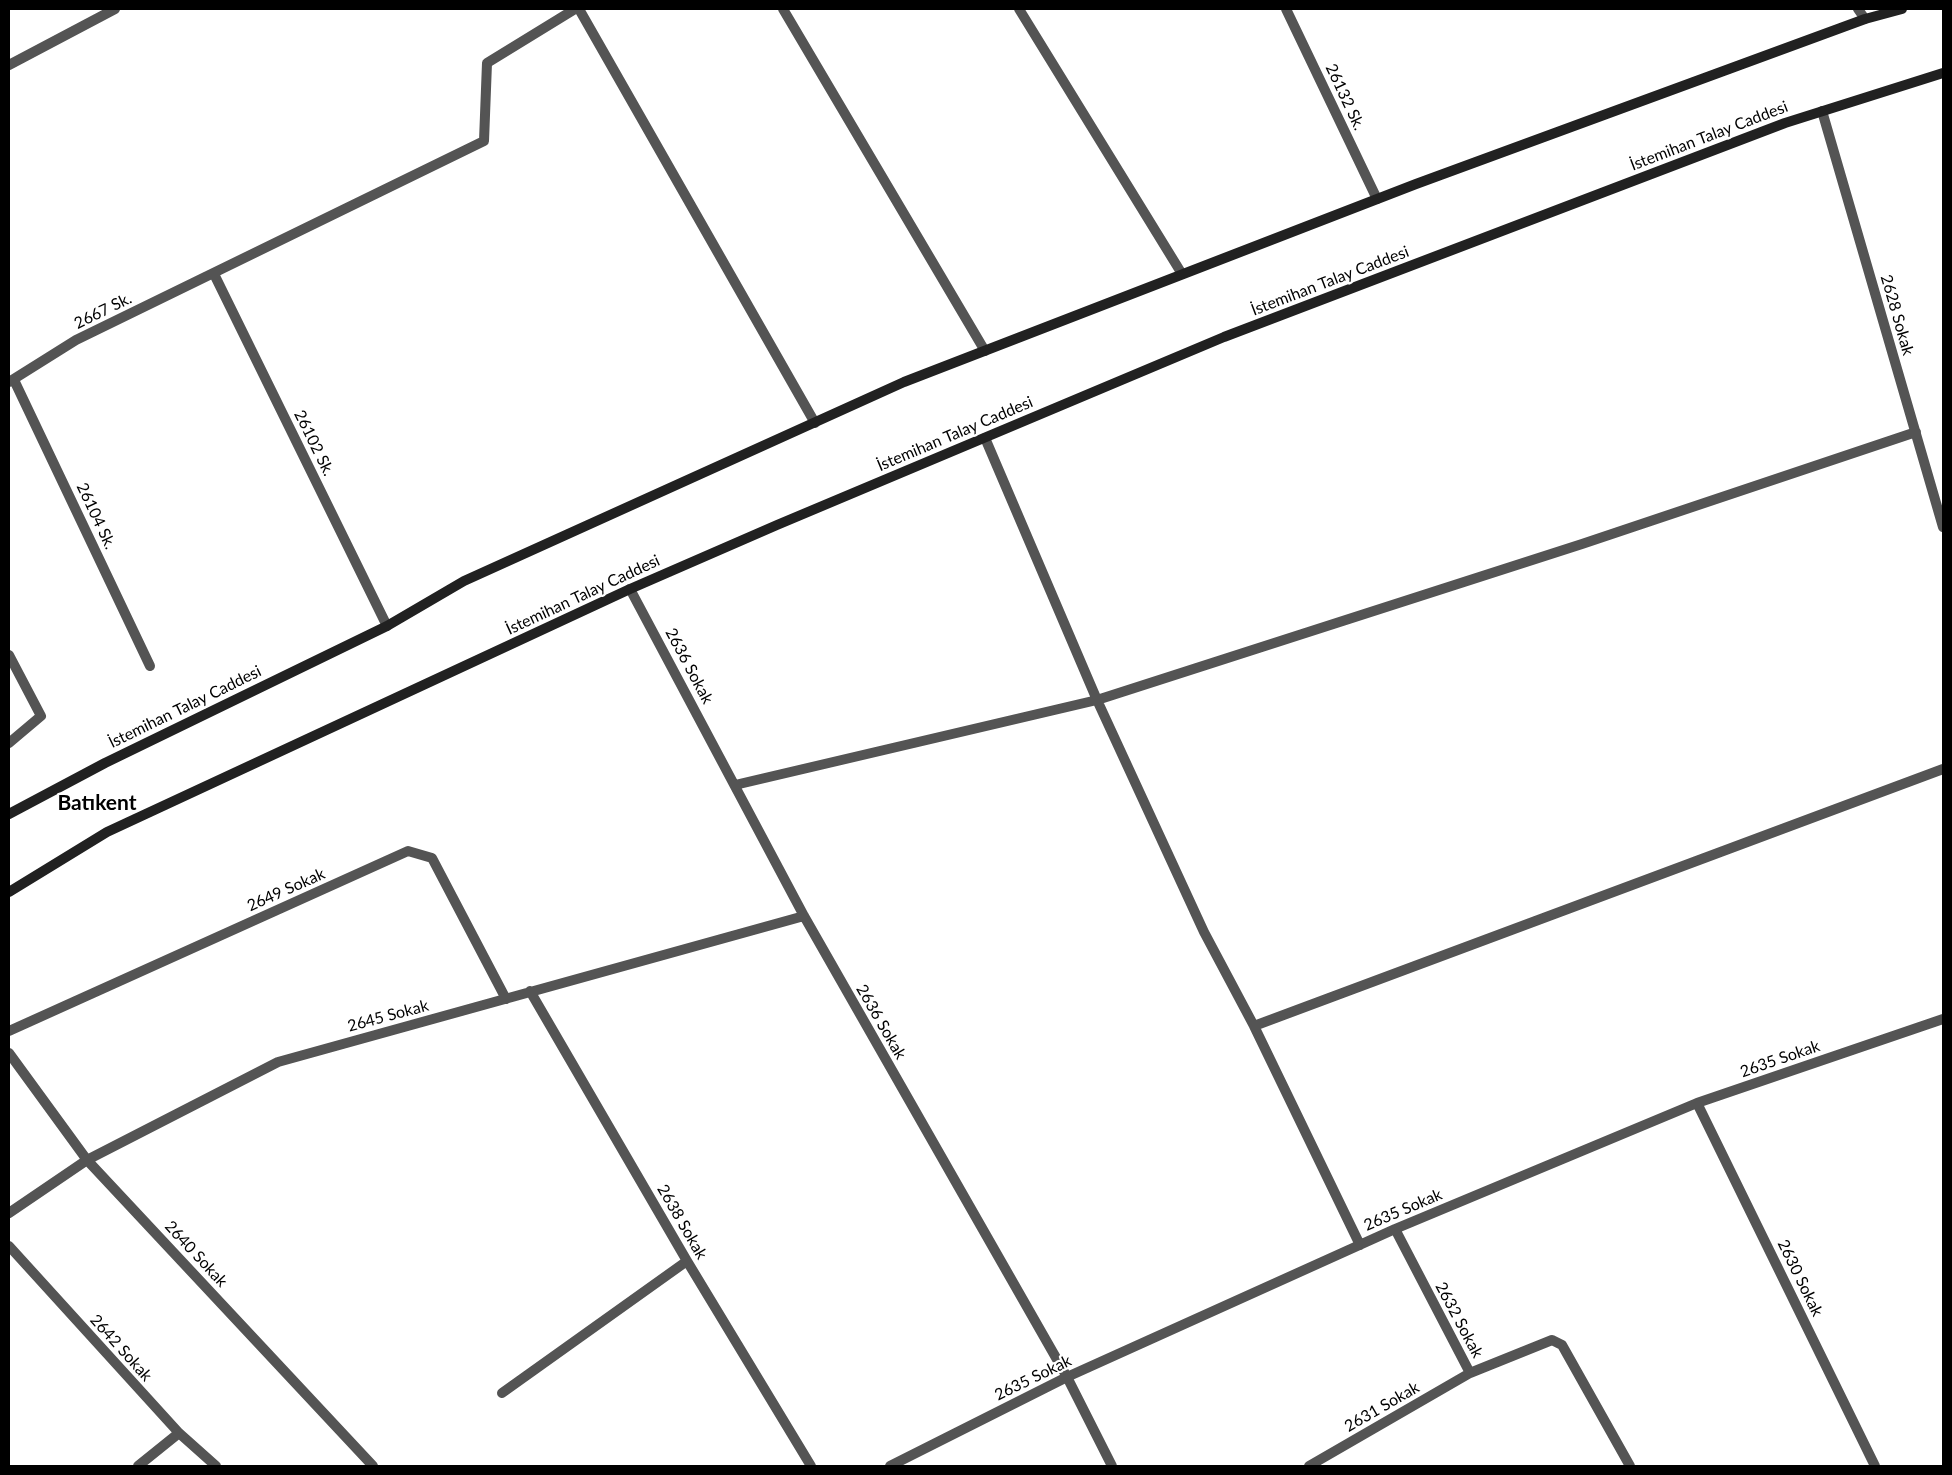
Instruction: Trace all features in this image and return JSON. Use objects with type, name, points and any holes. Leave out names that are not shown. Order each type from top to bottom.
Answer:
[{"type":"main road","name":"İstemihan Talay Caddesi","points":[[9,814],[105,763],[387,626],[464,581],[904,382],[1376,199],[1865,19],[1902,9]]},
{"type":"main road","name":"İstemihan Talay Caddesi","points":[[9,892],[108,832],[630,589],[985,438],[1224,337],[1785,123],[1943,73]]},
{"type":"street","points":[[9,65],[115,9]]},
{"type":"street","points":[[577,9],[814,423]]},
{"type":"street","name":"2667 Sk.","points":[[11,381],[76,340],[484,141],[487,63],[577,9]]},
{"type":"street","points":[[783,9],[985,351]]},
{"type":"street","points":[[1018,9],[1182,274]]},
{"type":"street","name":"26132 Sk.","points":[[1286,9],[1376,199]]},
{"type":"street","points":[[1858,9],[1865,19]]},
{"type":"street","name":"2628 Sokak","points":[[1822,111],[1943,528]]},
{"type":"street","name":"26102 Sk.","points":[[214,274],[387,626]]},
{"type":"street","name":"26104 Sk.","points":[[11,381],[150,666]]},
{"type":"street","points":[[736,785],[1097,700],[1582,544],[1916,432]]},
{"type":"street","points":[[985,438],[1097,700],[1204,932],[1254,1026],[1360,1245]]},
{"type":"street","name":"2636 Sokak","points":[[630,589],[736,785],[804,916],[1067,1378],[1112,1466]]},
{"type":"street","points":[[9,655],[41,716],[9,743]]},
{"type":"street","points":[[1254,1026],[1943,769]]},
{"type":"street","name":"2649 Sokak","points":[[9,1031],[408,852],[432,858],[506,999]]},
{"type":"street","name":"2645 Sokak","points":[[9,1213],[87,1160],[278,1062],[804,916]]},
{"type":"street","name":"2638 Sokak","points":[[530,991],[687,1261],[811,1466]]},
{"type":"street","name":"2635 Sokak","points":[[890,1466],[1067,1378],[1395,1229],[1697,1103],[1943,1019]]},
{"type":"street","name":"2640 Sokak","points":[[9,1053],[87,1160],[373,1466]]},
{"type":"street","name":"2630 Sokak","points":[[1697,1103],[1875,1466]]},
{"type":"street","name":"2632 Sokak","points":[[1395,1229],[1470,1373],[1552,1340],[1562,1345],[1630,1466]]},
{"type":"street","name":"2642 Sokak","points":[[9,1248],[179,1433],[216,1466]]},
{"type":"street","points":[[502,1392],[687,1261]]},
{"type":"street","name":"2631 Sokak","points":[[1309,1466],[1470,1373]]},
{"type":"street","points":[[138,1466],[179,1433]]},
{"type":"district","name":"Batıkent","points":[[97,803]]}]
